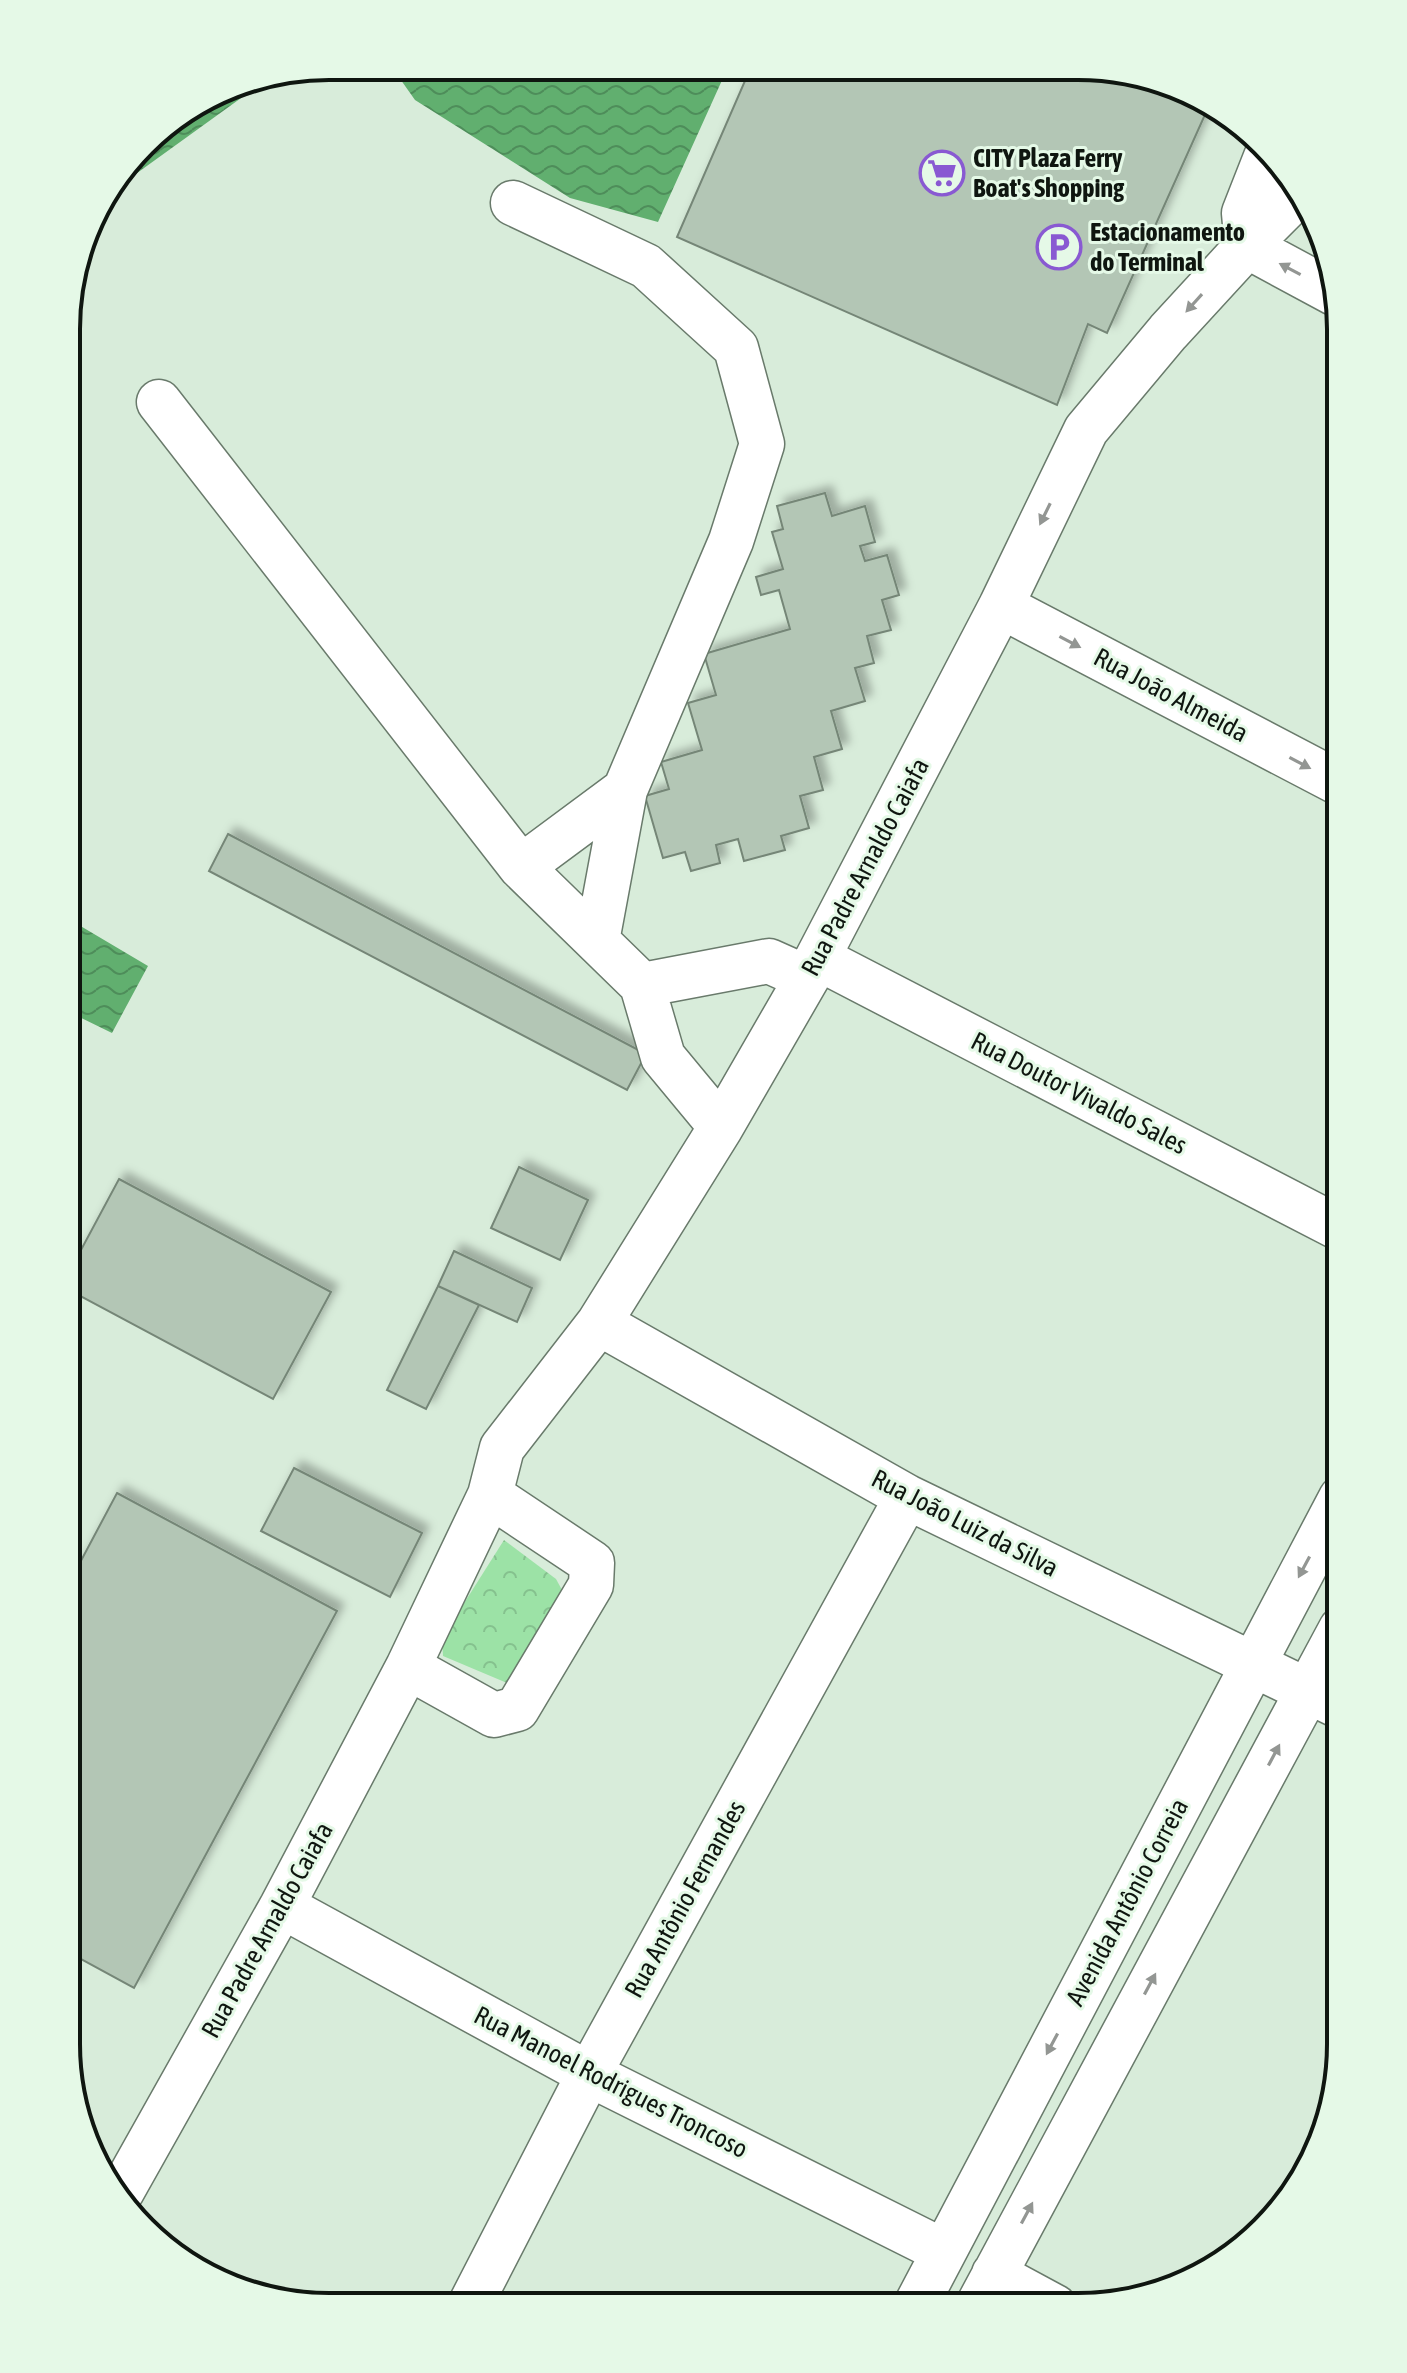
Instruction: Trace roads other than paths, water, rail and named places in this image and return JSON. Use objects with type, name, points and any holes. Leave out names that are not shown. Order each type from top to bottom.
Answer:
[{"type":"street","points":[[1263,164],[1244,213],[1247,246],[1323,287]]},
{"type":"street","name":"Rua Padre Arnaldo Caiafa","points":[[125,2185],[282,1906],[408,1667],[490,1495],[502,1448],[599,1323],[721,1127],[813,968],[1001,606],[1086,430],[1168,332],[1292,201]]},
{"type":"street","points":[[513,203],[646,266],[736,348],[762,444],[731,541],[625,790],[597,941]]},
{"type":"street","points":[[159,402],[521,867],[642,985],[663,1057],[721,1127]]},
{"type":"street","name":"Rua João Almeida","points":[[1001,606],[1327,777]]},
{"type":"street","points":[[521,867],[625,790]]},
{"type":"street","name":"Rua Doutor Vivaldo Sales","points":[[642,985],[769,961],[813,968],[1326,1222]]},
{"type":"street","name":"Rua João Luiz da Silva","points":[[599,1323],[907,1497],[1325,1699]]},
{"type":"street","points":[[408,1667],[494,1715],[517,1709],[591,1585],[592,1563],[490,1495]]},
{"type":"street","name":"Rua Antônio Fernandes","points":[[476,2293],[589,2074],[907,1497]]},
{"type":"street","name":"Avenida Antônio Correia","points":[[922,2293],[1326,1526]]},
{"type":"street","points":[[986,2290],[1325,1699]]},
{"type":"street","name":"Rua Manoel Rodrigues Troncoso","points":[[282,1906],[589,2074],[943,2251]]},
{"type":"water","points":[[722,80],[658,222],[570,198],[415,100],[402,81]]},
{"type":"water","points":[[246,95],[134,175],[165,142],[191,122]]},
{"type":"water","points":[[80,926],[148,966],[112,1033],[80,1017]]},
{"type":"place","name":"CITY Plaza Ferry Boat's Shopping","points":[[942,173]]},
{"type":"place","name":"Estacionamento do Terminal","points":[[1059,247]]}]
